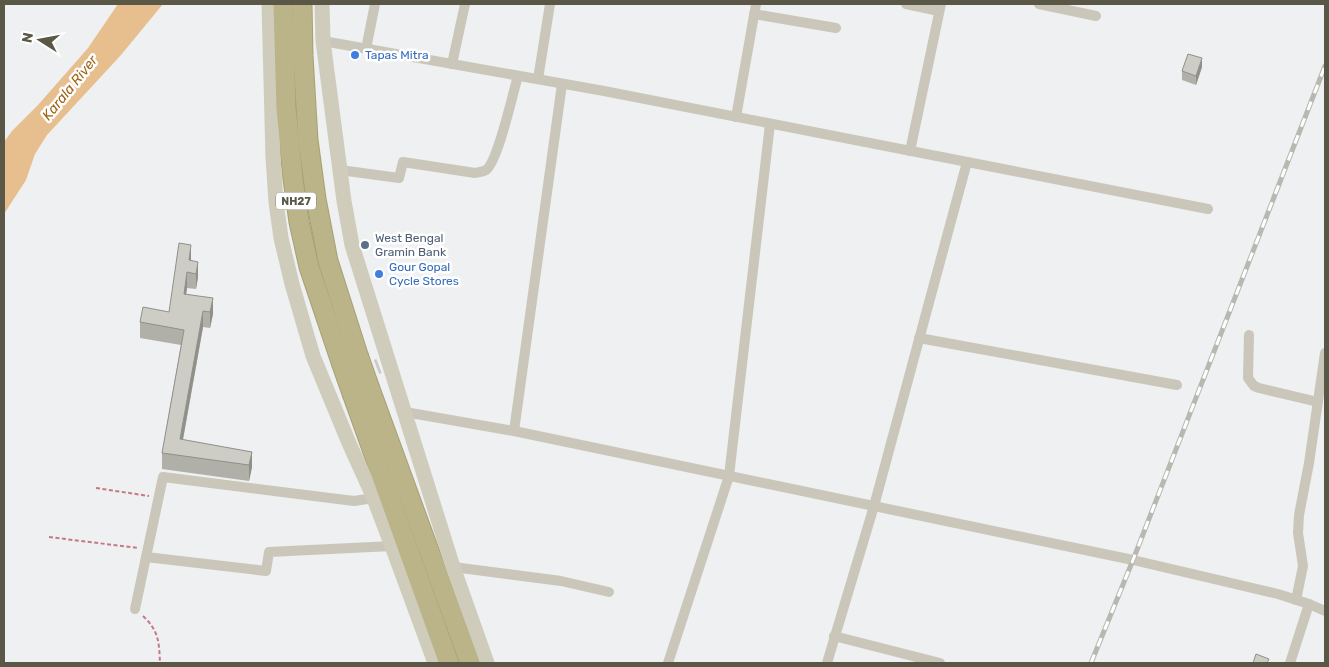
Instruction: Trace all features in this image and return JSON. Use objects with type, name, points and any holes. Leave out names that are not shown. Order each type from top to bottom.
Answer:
[{"type":"highway","name":"NH27","points":[[283,4],[286,108],[293,179],[299,222],[309,267],[470,663]]},
{"type":"highway","name":"NH27","points":[[302,4],[308,140],[316,199],[348,366]]},
{"type":"highway","name":"NH27","points":[[361,392],[449,663]]},
{"type":"street","points":[[269,4],[273,157],[281,238],[313,356],[373,496],[435,663]]},
{"type":"street","points":[[322,4],[323,41],[344,201],[352,245],[384,364],[405,412],[453,567],[487,663]]},
{"type":"street","points":[[366,49],[374,4]]},
{"type":"street","points":[[452,64],[465,4]]},
{"type":"street","points":[[538,79],[550,4]]},
{"type":"street","points":[[906,4],[940,7],[910,151]]},
{"type":"street","points":[[1039,4],[1096,16]]},
{"type":"street","points":[[736,117],[755,9],[836,28]]},
{"type":"street","points":[[323,41],[538,79],[1208,209]]},
{"type":"street","points":[[340,170],[399,178],[403,162],[475,173],[482,172],[493,162],[508,116],[518,76]]},
{"type":"street","points":[[514,431],[562,84]]},
{"type":"street","points":[[668,663],[729,476],[770,124]]},
{"type":"street","points":[[827,663],[874,506],[967,162]]},
{"type":"street","points":[[1248,334],[1248,378],[1254,386],[1318,402]]},
{"type":"street","points":[[920,338],[1177,384]]},
{"type":"street","points":[[1296,600],[1303,566],[1298,533],[1299,515],[1309,463],[1325,353]]},
{"type":"street","points":[[326,387],[348,366]]},
{"type":"street","points":[[405,412],[514,431],[1133,560],[1278,594],[1325,611]]},
{"type":"street","points":[[136,609],[163,476],[354,501],[373,496]]},
{"type":"street","points":[[147,553],[266,571],[269,552],[392,546]]},
{"type":"street","points":[[453,567],[561,581],[609,592]]},
{"type":"street","points":[[1290,663],[1309,604]]},
{"type":"street","points":[[834,636],[940,663]]},
{"type":"path","points":[[96,488],[159,498]]},
{"type":"path","points":[[49,537],[147,553]]},
{"type":"path","points":[[136,609],[150,623],[156,633],[160,663]]},
{"type":"water","name":"Karala River","points":[[118,4],[163,4],[121,55],[47,135],[35,154],[26,180],[4,214],[4,142],[88,48]]},
{"type":"building","points":[[1188,54],[1202,58],[1196,76],[1182,71]]},
{"type":"building","points":[[179,243],[191,245],[189,260],[198,262],[196,274],[187,272],[184,294],[213,298],[210,312],[203,311],[180,439],[252,452],[249,465],[162,453],[184,330],[140,322],[143,307],[169,312]]},
{"type":"building","points":[[1256,654],[1269,659],[1267,663],[1253,663]]},
{"type":"tunnel","points":[[355,375],[379,366]]},
{"type":"railway","points":[[1091,663],[1133,560],[1325,66]]},
{"type":"place","name":"Tapas Mitra","points":[[355,55]]},
{"type":"place","name":"West Bengal Gramin Bank","points":[[365,245]]},
{"type":"place","name":"Gour Gopal Cycle Stores","points":[[379,274]]}]
